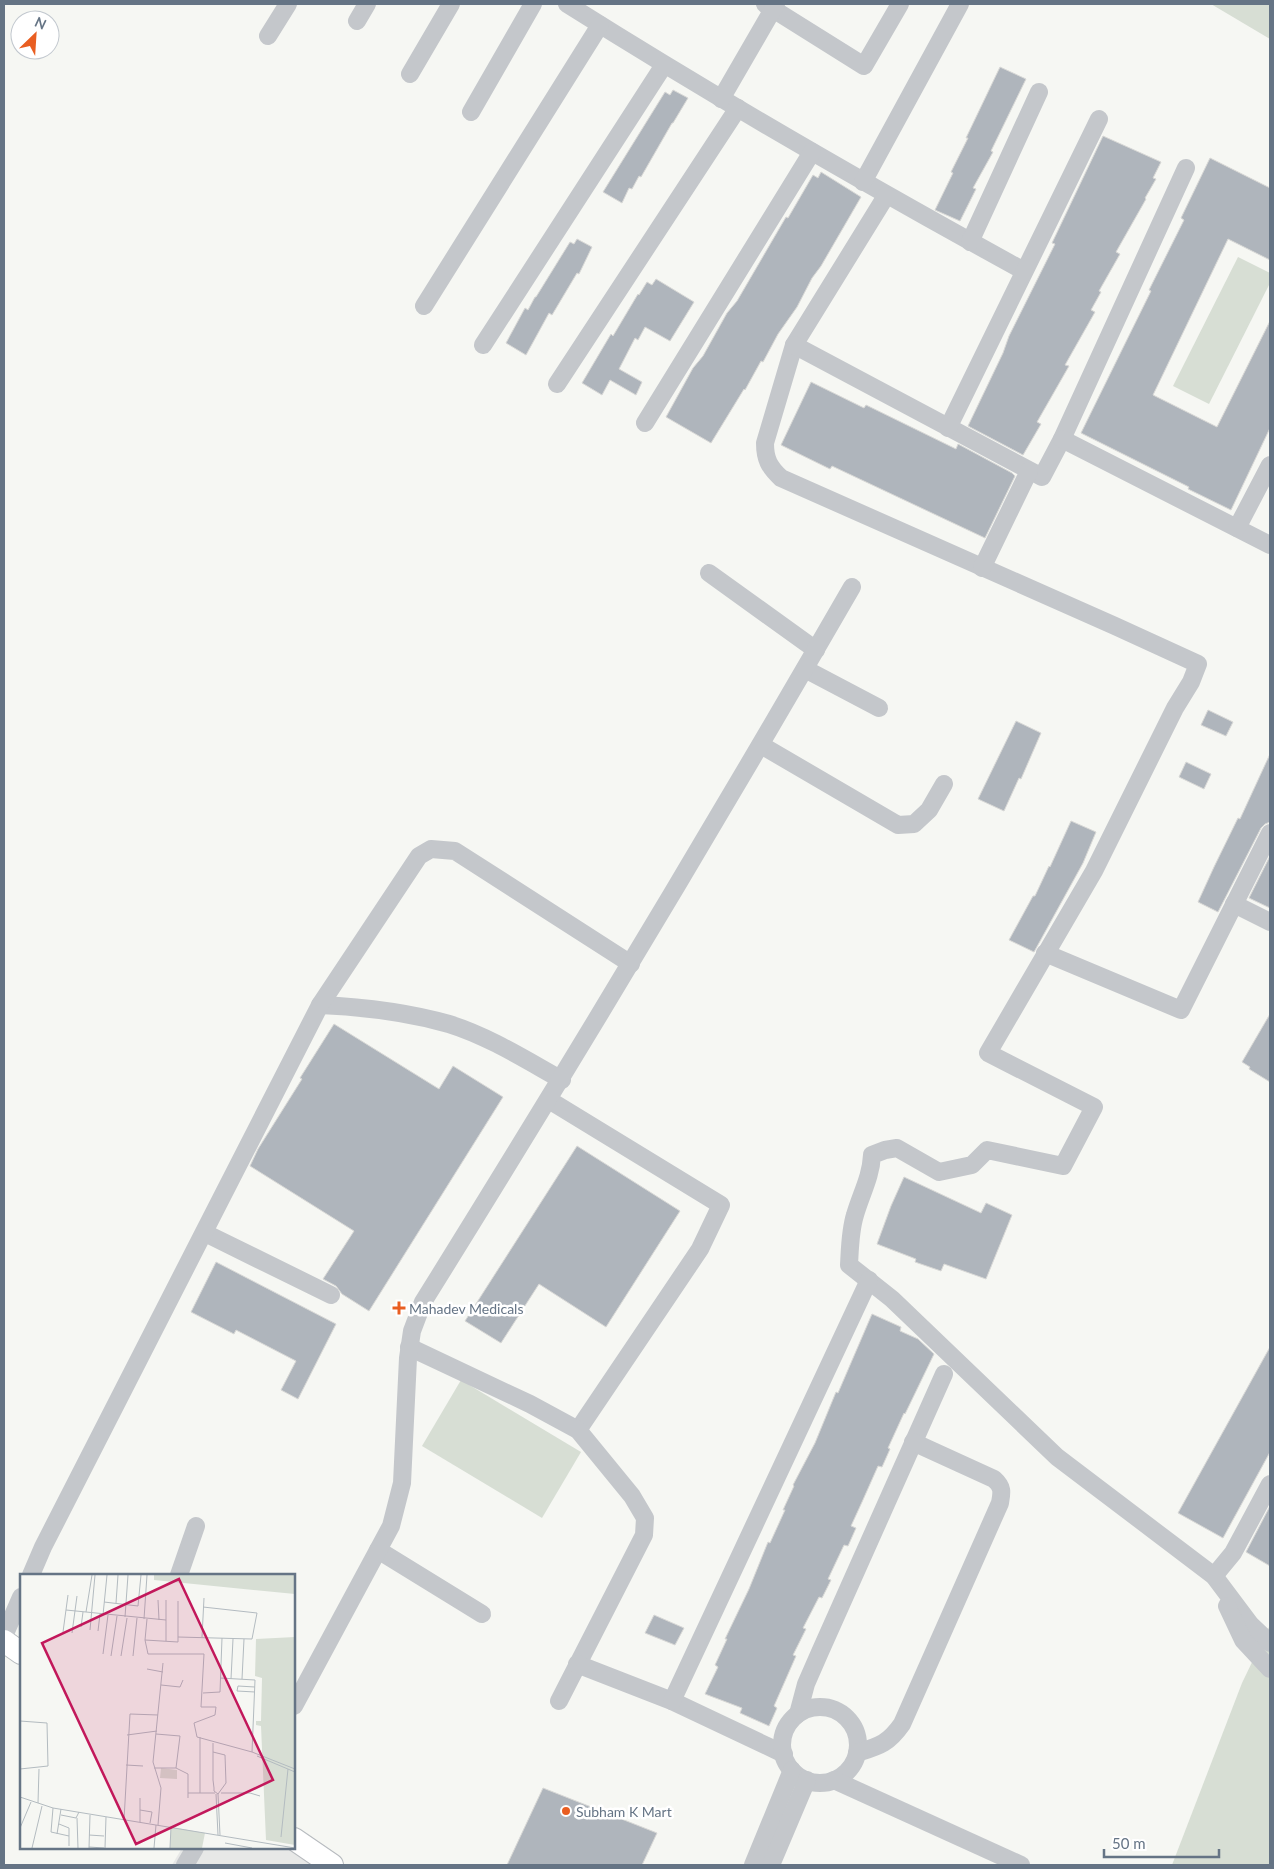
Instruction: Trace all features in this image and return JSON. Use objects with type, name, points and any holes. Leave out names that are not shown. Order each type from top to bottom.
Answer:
[{"type":"main road","points":[[4,1641],[20,1652]]},
{"type":"main road","points":[[295,1840],[328,1864]]},
{"type":"street","points":[[268,36],[288,4]]},
{"type":"street","points":[[357,21],[367,4]]},
{"type":"street","points":[[410,74],[451,4]]},
{"type":"street","points":[[471,112],[532,4]]},
{"type":"street","points":[[567,4],[721,99],[886,196],[1024,271]]},
{"type":"street","points":[[721,99],[772,5],[864,66],[900,4]]},
{"type":"street","points":[[863,182],[960,4]]},
{"type":"street","points":[[424,306],[600,25]]},
{"type":"street","points":[[483,344],[664,64]]},
{"type":"street","points":[[970,242],[1039,92]]},
{"type":"street","points":[[558,384],[738,108]]},
{"type":"street","points":[[948,428],[1099,119]]},
{"type":"street","points":[[645,423],[812,152]]},
{"type":"street","points":[[794,345],[1042,477],[1062,439],[1186,168]]},
{"type":"street","points":[[886,196],[794,345],[765,443],[765,457],[770,468],[781,478],[1198,664],[1191,682],[1175,708],[1098,864],[988,1053],[1094,1107],[1063,1166],[987,1150],[972,1165],[939,1172],[896,1148],[872,1155],[865,1191],[852,1226],[849,1265],[892,1299],[1056,1456],[1214,1576],[1250,1624],[1270,1643]]},
{"type":"street","points":[[1062,439],[1270,545]]},
{"type":"street","points":[[1237,528],[1270,465]]},
{"type":"street","points":[[982,568],[1029,471]]},
{"type":"street","points":[[709,573],[816,650]]},
{"type":"street","points":[[295,1704],[391,1526],[402,1484],[409,1347],[412,1331],[423,1302],[562,1080],[852,587]]},
{"type":"street","points":[[805,669],[879,708]]},
{"type":"street","points":[[761,744],[898,825],[914,824],[929,810],[944,784]]},
{"type":"street","points":[[1045,953],[1181,1010],[1270,833]]},
{"type":"street","points":[[31,1574],[43,1547],[320,1005],[419,856],[431,849],[455,851],[631,964]]},
{"type":"street","points":[[1234,904],[1270,922]]},
{"type":"street","points":[[320,1005],[364,1007],[450,1024],[502,1047],[562,1080]]},
{"type":"street","points":[[549,1100],[721,1205],[700,1249],[578,1430]]},
{"type":"street","points":[[205,1233],[331,1295]]},
{"type":"street","points":[[672,1702],[869,1280]]},
{"type":"street","points":[[409,1347],[521,1400],[578,1430],[632,1496],[645,1518],[644,1535],[559,1701]]},
{"type":"street","points":[[798,1714],[806,1684],[944,1374]]},
{"type":"street","points":[[857,1753],[883,1744],[893,1737],[902,1724],[1000,1503],[1002,1490],[994,1479],[913,1442]]},
{"type":"street","points":[[1214,1576],[1233,1553],[1270,1484]]},
{"type":"street","points":[[179,1574],[196,1526]]},
{"type":"street","points":[[378,1550],[482,1614]]},
{"type":"street","points":[[1214,1576],[1243,1640],[1270,1669]]},
{"type":"street","points":[[4,1636],[20,1599]]},
{"type":"street","points":[[577,1664],[672,1702],[784,1754]]},
{"type":"street","points":[[824,1707],[842,1714],[854,1727],[857,1735],[857,1753],[849,1769],[834,1780],[825,1782],[807,1780],[792,1770],[784,1754],[783,1736],[786,1727],[798,1714],[806,1709],[824,1707]]},
{"type":"street","points":[[753,1865],[792,1770]]},
{"type":"street","points":[[771,1865],[807,1780]]},
{"type":"street","points":[[834,1780],[1021,1865]]},
{"type":"street","points":[[185,1865],[194,1849]]},
{"type":"shaded area","points":[[1211,4],[1270,4],[1270,39]]},
{"type":"shaded area","points":[[1238,257],[1270,273],[1270,283],[1209,404],[1173,386]]},
{"type":"shaded area","points":[[461,1380],[581,1452],[542,1518],[422,1446]]},
{"type":"shaded area","points":[[1270,1625],[1270,1865],[1172,1865],[1242,1683]]},
{"type":"shaded area","points":[[295,1848],[332,1865],[172,1865],[181,1849]]},
{"type":"building","points":[[1000,67],[1026,79],[991,151],[993,152],[973,188],[976,189],[960,221],[935,210],[968,138],[966,138]]},
{"type":"building","points":[[673,90],[688,98],[641,177],[639,176],[632,189],[629,188],[622,203],[603,192],[665,92],[670,95]]},
{"type":"building","points":[[1103,136],[1161,162],[1153,178],[1156,179],[1146,199],[1116,252],[1120,254],[1099,291],[1101,292],[1091,310],[1095,312],[1065,365],[1069,366],[1037,422],[1041,424],[1023,455],[968,426],[1003,353],[1009,336],[1055,244],[1052,243]]},
{"type":"building","points":[[1210,158],[1270,188],[1270,260],[1228,239],[1153,395],[1217,427],[1270,321],[1270,428],[1231,510],[1081,433],[1151,291],[1149,290],[1184,220],[1181,218]]},
{"type":"building","points":[[821,172],[861,197],[812,278],[797,307],[778,334],[763,362],[761,361],[711,443],[666,417],[693,368],[703,356],[727,313],[737,301],[786,217],[788,218],[813,175],[818,178]]},
{"type":"building","points":[[577,239],[592,247],[579,274],[577,273],[552,315],[549,313],[526,355],[506,343],[525,308],[528,310],[570,242],[574,244]]},
{"type":"building","points":[[656,279],[694,302],[670,341],[645,327],[638,340],[635,338],[619,369],[642,382],[636,395],[610,380],[602,395],[582,383],[611,334],[613,336],[638,294],[647,282],[652,285]]},
{"type":"building","points":[[811,382],[864,408],[866,405],[956,449],[958,444],[1012,473],[1015,476],[985,538],[832,466],[830,469],[781,445]]},
{"type":"building","points":[[1208,710],[1233,722],[1226,736],[1201,725]]},
{"type":"building","points":[[1016,721],[1041,733],[1021,779],[1019,778],[1004,811],[978,799]]},
{"type":"building","points":[[1270,754],[1270,822],[1261,828],[1218,912],[1198,902]]},
{"type":"building","points":[[1186,762],[1211,774],[1204,789],[1179,777]]},
{"type":"building","points":[[1071,821],[1096,832],[1083,863],[1034,952],[1009,940],[1033,896],[1035,896]]},
{"type":"building","points":[[1270,856],[1270,908],[1249,898]]},
{"type":"building","points":[[1270,1014],[1270,1082],[1249,1069],[1250,1067],[1242,1062]]},
{"type":"building","points":[[334,1024],[439,1089],[453,1066],[503,1097],[369,1311],[342,1294],[336,1286],[323,1279],[354,1231],[250,1166],[258,1149],[302,1079],[300,1078]]},
{"type":"building","points":[[577,1146],[680,1211],[606,1327],[539,1284],[501,1343],[465,1321]]},
{"type":"building","points":[[904,1177],[981,1213],[986,1203],[1012,1215],[986,1279],[944,1264],[941,1271],[915,1262],[916,1259],[877,1244]]},
{"type":"building","points":[[216,1262],[336,1324],[298,1399],[281,1390],[296,1361],[236,1330],[234,1334],[191,1312]]},
{"type":"building","points":[[872,1314],[901,1327],[900,1331],[918,1339],[934,1354],[904,1413],[888,1448],[890,1449],[882,1467],[878,1466],[851,1526],[856,1528],[848,1546],[844,1545],[828,1579],[831,1580],[822,1598],[819,1597],[803,1628],[806,1629],[793,1655],[796,1656],[774,1706],[777,1708],[769,1726],[740,1713],[742,1708],[705,1694],[718,1667],[715,1665],[727,1639],[725,1639],[749,1589],[768,1542],[770,1543],[785,1510],[783,1510],[793,1485],[815,1443],[836,1392],[838,1393]]},
{"type":"building","points":[[1270,1347],[1270,1452],[1223,1538],[1178,1513]]},
{"type":"building","points":[[1270,1506],[1270,1566],[1246,1552]]},
{"type":"building","points":[[654,1615],[684,1628],[675,1645],[645,1633]]},
{"type":"building","name":"Subham K Mart","points":[[543,1788],[657,1833],[642,1865],[507,1865]]},
{"type":"place","name":"Mahadev Medicals","points":[[399,1308]]},
{"type":"place","name":"Subham K Mart","points":[[566,1811]]}]
